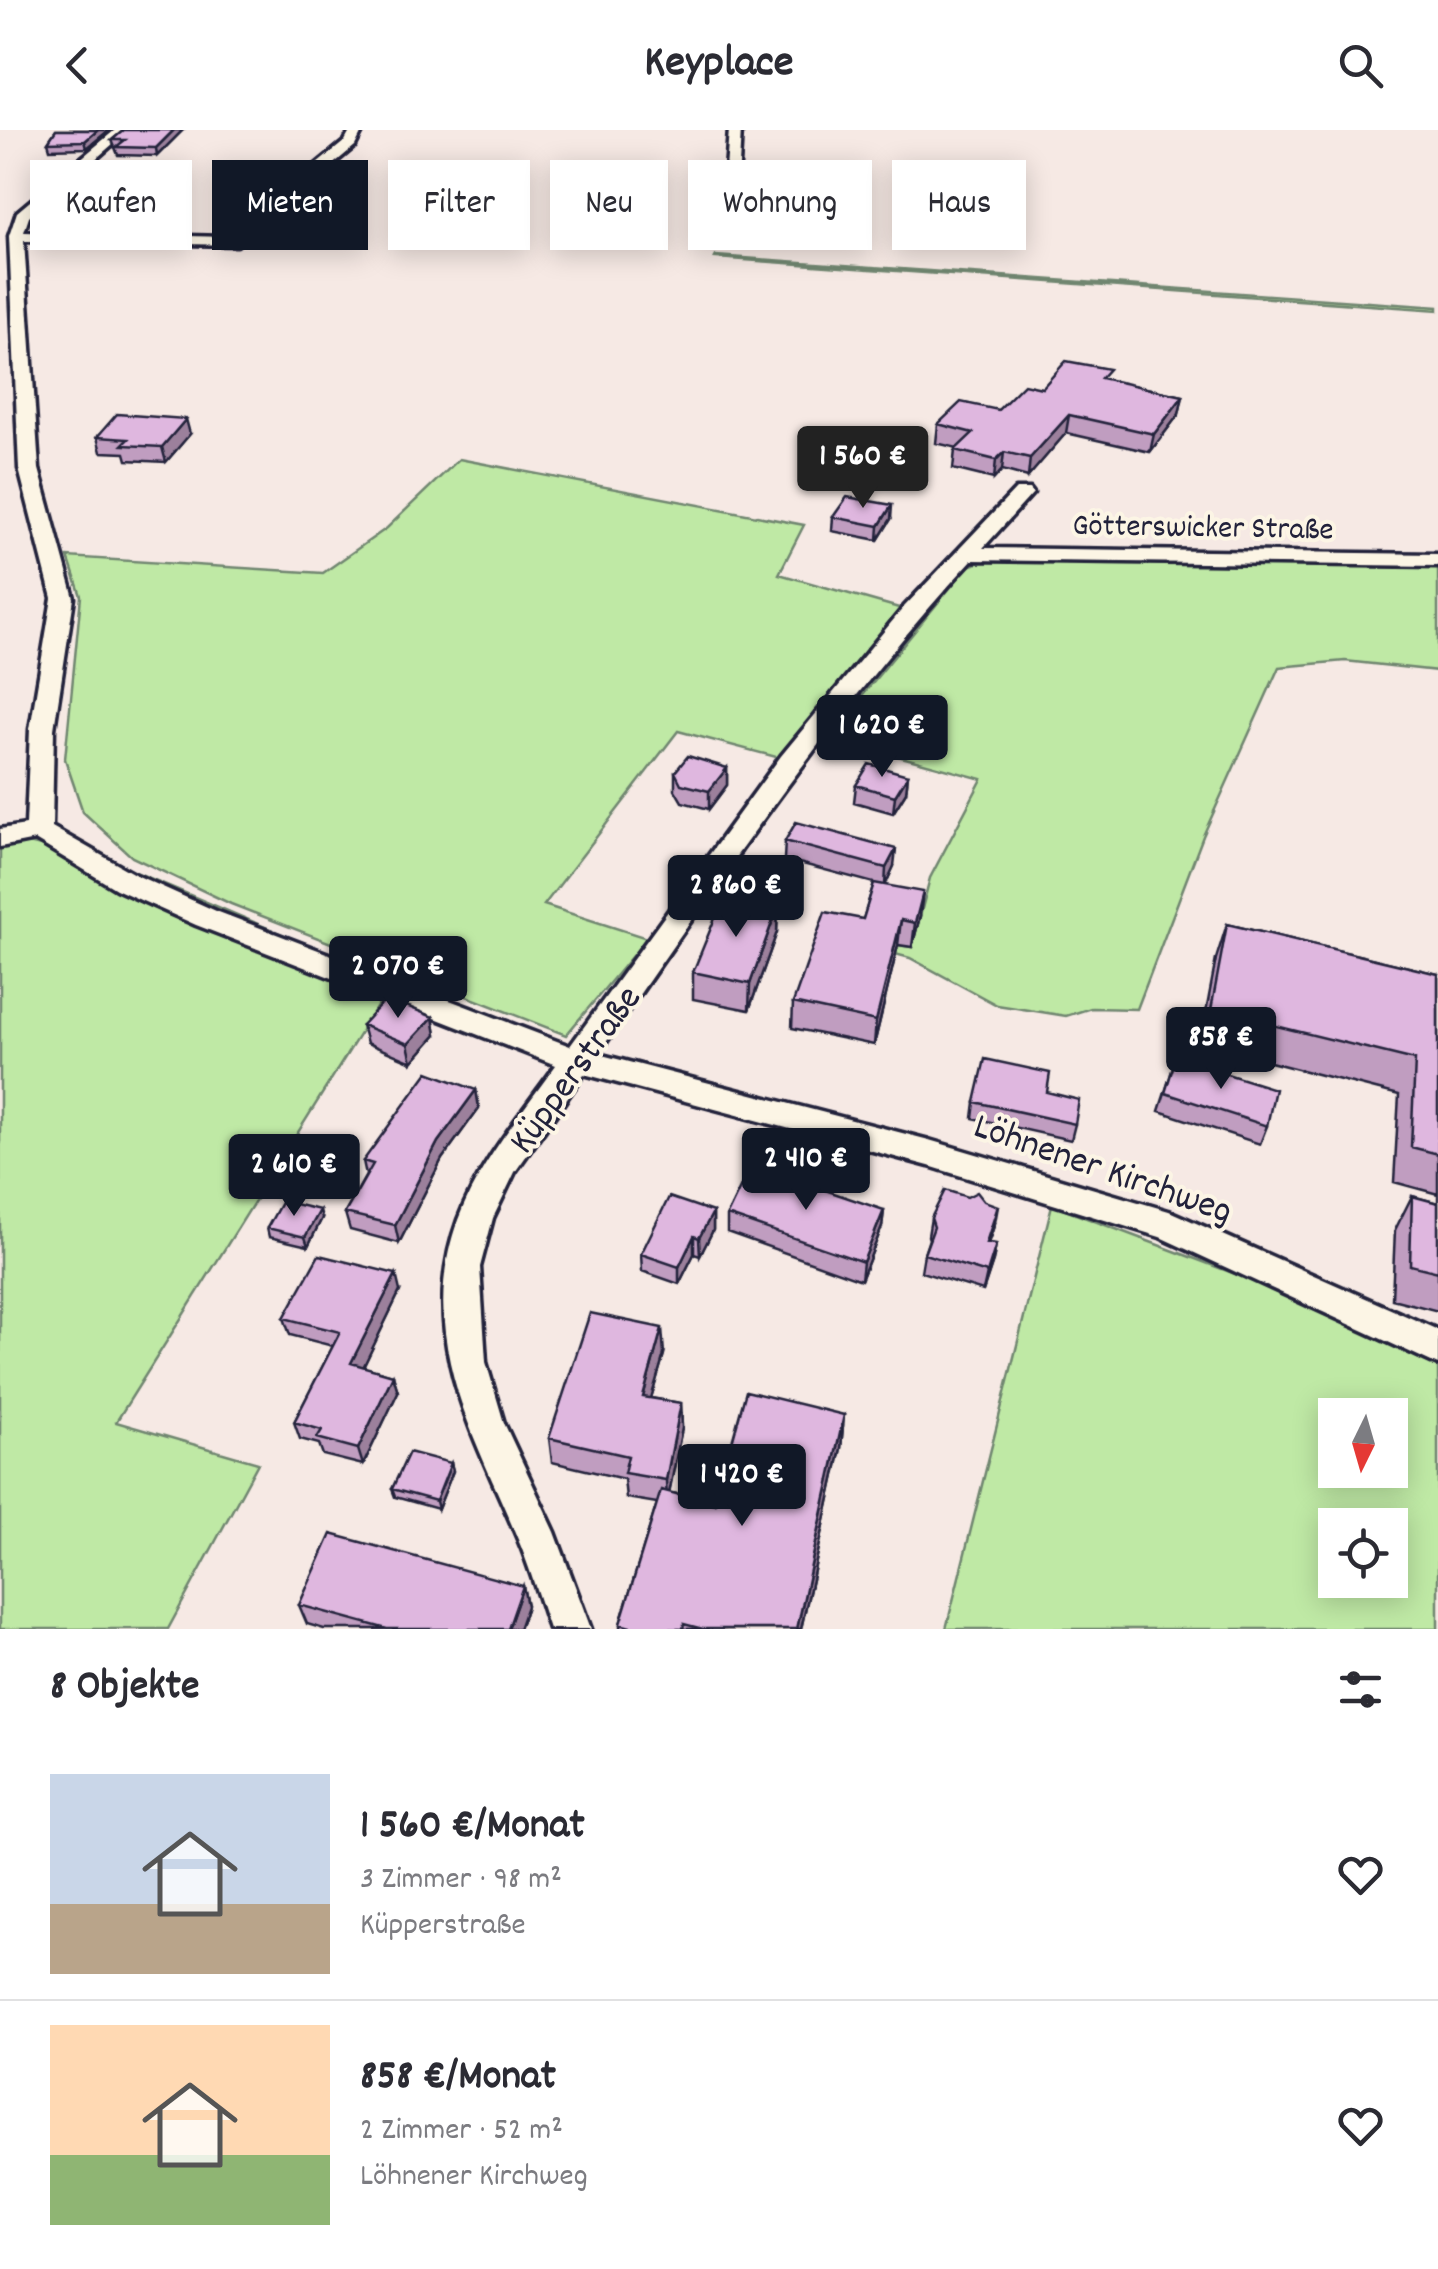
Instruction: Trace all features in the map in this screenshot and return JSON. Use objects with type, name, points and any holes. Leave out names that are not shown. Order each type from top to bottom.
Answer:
[{"type":"street","points":[[0,838],[39,831],[42,729],[63,598],[30,468],[16,236],[22,215],[123,130]]},
{"type":"street","points":[[16,236],[232,242],[350,143],[358,130]]},
{"type":"street","points":[[733,160],[735,130]]},
{"type":"street","name":"Küpperstraße","points":[[570,1629],[541,1546],[485,1424],[467,1362],[462,1267],[476,1218],[504,1164],[790,761],[912,612],[1023,494]]},
{"type":"street","name":"Götterswicker Straße","points":[[968,554],[1438,560]]},
{"type":"street","name":"Löhnener Kirchweg","points":[[39,831],[126,882],[206,918],[578,1061],[928,1153],[1169,1226],[1438,1348]]},
{"type":"green space","points":[[715,258],[1438,307],[1438,310]]},
{"type":"green space","points":[[459,459],[804,525],[779,574],[906,610],[780,758],[678,731],[544,905],[647,938],[566,1035],[231,904],[132,857],[83,812],[65,759],[81,596],[68,557],[323,573],[387,528]]},
{"type":"green space","points":[[986,560],[1438,567],[1438,671],[1345,661],[1279,667],[1203,836],[1137,1009],[1091,1008],[1066,1016],[997,1005],[910,958],[895,954],[898,945],[912,947],[930,878],[982,779],[828,737],[968,566]]},
{"type":"green space","points":[[0,836],[119,865],[393,981],[116,1422],[258,1463],[168,1629],[0,1629]]},
{"type":"green space","points":[[1052,1205],[1254,1281],[1438,1364],[1438,1629],[946,1629]]},
{"type":"building","points":[[56,130],[98,130],[85,141],[48,142]]},
{"type":"building","points":[[124,130],[174,130],[156,148],[116,147],[125,140],[112,140]]},
{"type":"building","points":[[1066,361],[1109,369],[1101,378],[1183,396],[1154,434],[1069,415],[1030,458],[1004,452],[996,460],[955,450],[973,433],[938,424],[961,402],[998,410],[1024,384],[1042,388]]},
{"type":"building","points":[[117,414],[186,419],[162,447],[122,445],[128,439],[97,437]]},
{"type":"building","points":[[847,497],[892,505],[879,526],[833,517]]},
{"type":"building","points":[[688,756],[727,768],[709,791],[681,784],[675,772]]},
{"type":"building","points":[[869,764],[908,775],[895,796],[856,785]]},
{"type":"building","points":[[796,822],[896,849],[886,868],[785,841]]},
{"type":"building","points":[[874,883],[923,892],[915,923],[901,920],[876,1021],[793,1003],[825,912],[863,919]]},
{"type":"building","points":[[724,896],[778,906],[750,984],[693,972]]},
{"type":"building","points":[[1227,924],[1438,974],[1438,1154],[1411,1147],[1415,1060],[1211,1010]]},
{"type":"building","points":[[387,998],[433,1017],[408,1044],[362,1025]]},
{"type":"building","points":[[1176,1058],[1275,1089],[1267,1126],[1165,1093]]},
{"type":"building","points":[[985,1059],[1050,1073],[1047,1092],[1079,1100],[1075,1124],[975,1102]]},
{"type":"building","points":[[428,1072],[476,1090],[438,1142],[395,1225],[345,1213],[373,1164],[363,1161]]},
{"type":"building","points":[[751,1165],[884,1210],[863,1262],[727,1215]]},
{"type":"building","points":[[945,1190],[967,1197],[977,1192],[984,1201],[998,1206],[986,1243],[996,1244],[987,1273],[924,1254],[934,1227],[931,1218]]},
{"type":"building","points":[[1412,1196],[1438,1203],[1438,1272],[1410,1265]]},
{"type":"building","points":[[669,1197],[713,1212],[699,1238],[694,1236],[679,1267],[641,1254]]},
{"type":"building","points":[[282,1201],[320,1210],[305,1237],[267,1228]]},
{"type":"building","points":[[319,1255],[396,1274],[351,1363],[393,1375],[358,1449],[317,1438],[322,1430],[294,1422],[340,1332],[284,1318]]},
{"type":"building","points":[[590,1313],[662,1328],[643,1397],[681,1403],[666,1480],[624,1473],[628,1456],[549,1438]]},
{"type":"building","points":[[746,1391],[844,1415],[797,1629],[703,1629],[684,1624],[683,1629],[637,1629],[620,1624],[661,1490],[715,1504]]},
{"type":"building","points":[[409,1452],[451,1463],[436,1501],[392,1489]]},
{"type":"building","points":[[331,1534],[523,1586],[508,1629],[387,1629],[299,1605]]}]
